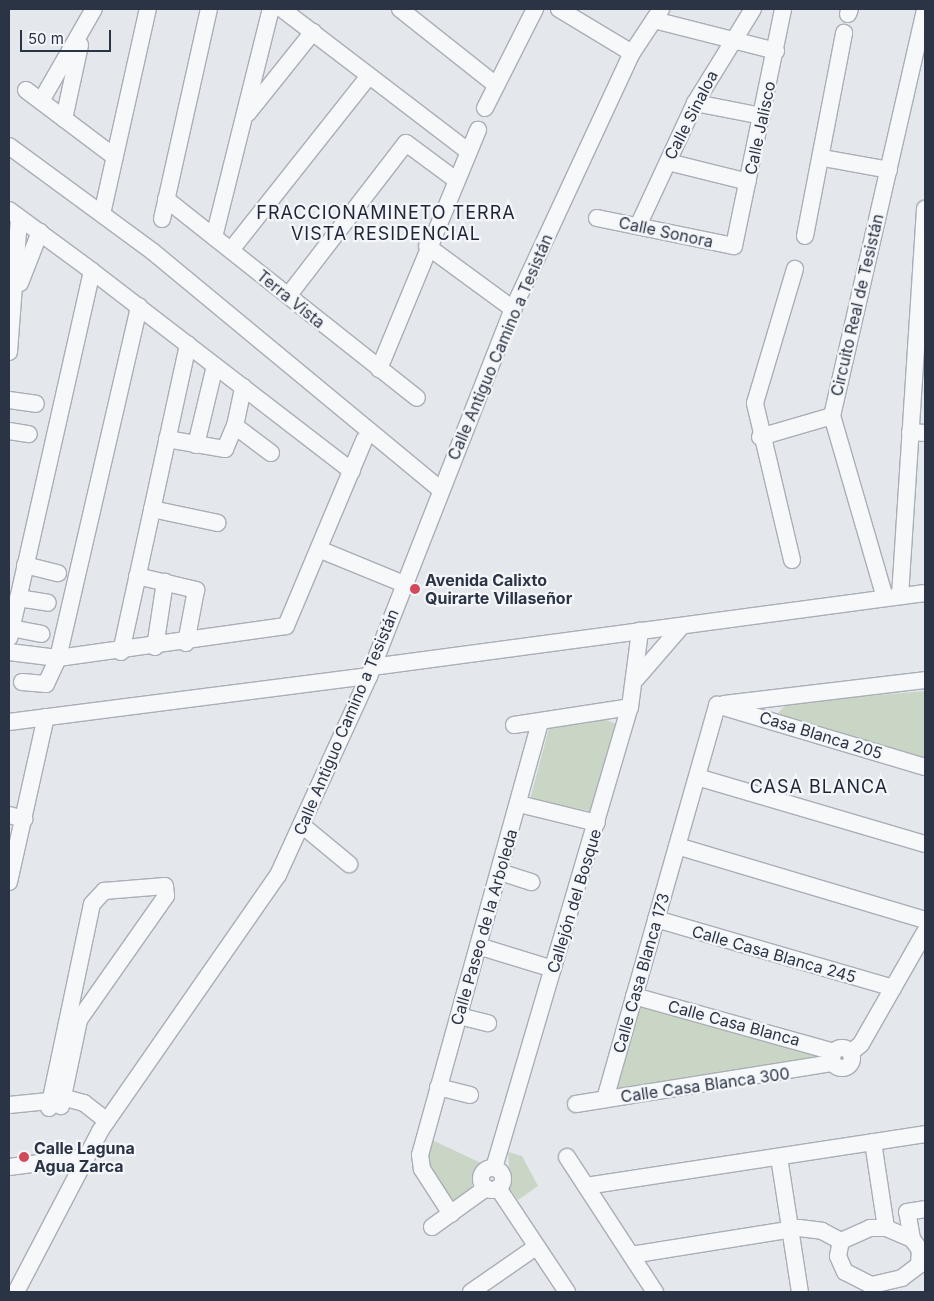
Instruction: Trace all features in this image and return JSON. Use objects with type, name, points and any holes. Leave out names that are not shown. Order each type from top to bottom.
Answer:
[{"type":"street","points":[[41,101],[83,33],[94,9]]},
{"type":"street","points":[[102,214],[148,9]]},
{"type":"street","points":[[162,219],[208,9]]},
{"type":"street","points":[[214,237],[271,9]]},
{"type":"street","points":[[282,9],[468,151]]},
{"type":"street","points":[[400,9],[496,85]]},
{"type":"street","points":[[485,108],[535,9]]},
{"type":"street","points":[[559,9],[632,53]]},
{"type":"street","name":"Calle Sinaloa","points":[[638,226],[695,103],[730,41],[753,9]]},
{"type":"street","name":"Calle Jalisco","points":[[734,246],[776,51],[783,9]]},
{"type":"street","name":"Circuito Real de Tesistán","points":[[892,597],[832,416],[924,9]]},
{"type":"street","points":[[657,15],[730,41],[776,51]]},
{"type":"street","name":"Calle Antiguo Camino a Tesistán","points":[[16,1292],[85,1157],[104,1126],[278,875],[303,826],[371,672],[440,490],[513,309],[632,53],[657,15]]},
{"type":"street","points":[[245,116],[312,32]]},
{"type":"street","points":[[64,118],[83,33]]},
{"type":"street","points":[[805,236],[822,158],[844,33]]},
{"type":"street","points":[[231,250],[369,76]]},
{"type":"street","points":[[26,90],[115,157]]},
{"type":"street","points":[[695,103],[762,116]]},
{"type":"street","points":[[379,368],[428,246],[478,130]]},
{"type":"street","points":[[288,296],[406,143],[456,180]]},
{"type":"street","points":[[9,146],[102,214],[440,490]]},
{"type":"street","points":[[822,158],[889,170]]},
{"type":"street","points":[[668,162],[748,182]]},
{"type":"street","name":"Terra Vista","points":[[166,198],[416,398]]},
{"type":"street","points":[[892,597],[917,432],[925,208]]},
{"type":"street","points":[[14,214],[139,306],[352,471]]},
{"type":"street","points":[[9,352],[15,297],[14,214]]},
{"type":"street","name":"Calle Sonora","points":[[597,218],[734,246]]},
{"type":"street","points":[[15,297],[40,232]]},
{"type":"street","points":[[428,246],[513,309]]},
{"type":"street","points":[[792,560],[760,437],[755,403],[795,269]]},
{"type":"street","points":[[41,634],[10,633],[92,271]]},
{"type":"street","points":[[22,682],[46,684],[58,658],[139,306]]},
{"type":"street","points":[[121,652],[188,344]]},
{"type":"street","points":[[196,445],[215,366]]},
{"type":"street","points":[[167,439],[225,449],[235,426],[243,387]]},
{"type":"street","points":[[9,400],[36,404]]},
{"type":"street","points":[[760,437],[832,416]]},
{"type":"street","points":[[235,426],[271,452]]},
{"type":"street","points":[[9,431],[28,434]]},
{"type":"street","points":[[9,652],[58,658],[186,643],[286,626],[321,550],[364,440]]},
{"type":"street","points":[[152,509],[218,523]]},
{"type":"street","points":[[321,550],[404,584]]},
{"type":"street","points":[[25,565],[58,573]]},
{"type":"street","points":[[137,576],[196,590],[186,643]]},
{"type":"street","points":[[155,647],[165,582]]},
{"type":"street","points":[[9,722],[371,672],[640,631],[925,593]]},
{"type":"street","points":[[18,598],[48,603]]},
{"type":"street","points":[[636,679],[680,627]]},
{"type":"street","name":"Callejón del Bosque","points":[[492,1188],[503,1176],[494,1168],[630,707],[636,679],[640,631]]},
{"type":"street","points":[[717,705],[925,680]]},
{"type":"street","name":"Casa Blanca 205","points":[[717,705],[925,767]]},
{"type":"street","name":"Calle Casa Blanca 173","points":[[605,1099],[717,705]]},
{"type":"street","points":[[514,725],[630,707]]},
{"type":"street","points":[[9,882],[16,817],[46,717]]},
{"type":"street","name":"Calle Paseo de la Arboleda","points":[[451,1214],[422,1169],[420,1155],[519,804],[540,721]]},
{"type":"street","points":[[697,777],[925,844]]},
{"type":"street","points":[[519,804],[597,823]]},
{"type":"street","points":[[303,826],[350,864]]},
{"type":"street","points":[[677,846],[925,920]]},
{"type":"street","points":[[500,872],[530,882]]},
{"type":"street","points":[[56,1103],[97,895],[165,886],[166,896],[74,1019]]},
{"type":"street","name":"Calle Casa Blanca 245","points":[[656,919],[893,988]]},
{"type":"street","points":[[893,988],[925,932]]},
{"type":"street","points":[[478,946],[553,969]]},
{"type":"street","name":"Calle Casa Blanca 300","points":[[576,1104],[834,1058],[847,1066],[850,1053],[861,1044],[893,988]]},
{"type":"street","name":"Calle Casa Blanca","points":[[634,996],[834,1058]]},
{"type":"street","points":[[459,1016],[488,1023]]},
{"type":"street","points":[[438,1087],[470,1095]]},
{"type":"street","points":[[9,1113],[56,1103]]},
{"type":"street","points":[[9,1105],[84,1104],[104,1126]]},
{"type":"street","points":[[586,1186],[925,1134]]},
{"type":"street","points":[[873,1142],[885,1220],[920,1254]]},
{"type":"street","points":[[779,1156],[800,1292]]},
{"type":"street","points":[[9,1167],[85,1157]]},
{"type":"street","points":[[567,1157],[655,1292]]},
{"type":"street","points":[[432,1227],[492,1188],[567,1292]]},
{"type":"street","points":[[840,1241],[885,1220],[907,1212],[925,1209]]},
{"type":"street","points":[[907,1212],[920,1254]]},
{"type":"street","points":[[631,1255],[791,1230],[822,1231],[840,1241]]},
{"type":"street","points":[[840,1241],[838,1256],[845,1272],[871,1285],[890,1287],[920,1254]]},
{"type":"street","points":[[471,1292],[536,1247]]},
{"type":"green space","points":[[925,691],[925,759],[775,717],[787,703]]},
{"type":"green space","points":[[604,719],[616,724],[594,812],[530,799],[549,728]]},
{"type":"green space","points":[[639,1004],[821,1053],[826,1059],[613,1092]]},
{"type":"green space","points":[[432,1140],[481,1163],[472,1175],[472,1193],[454,1207],[425,1163]]},
{"type":"green space","points":[[508,1152],[522,1156],[538,1186],[518,1200],[510,1189]]},
{"type":"place","name":"Avenida Calixto Quirarte Villaseñor","points":[[415,589]]},
{"type":"place","name":"Calle Laguna Agua Zarca","points":[[24,1157]]},
{"type":"district","name":"FRACCIONAMINETO TERRA VISTA RESIDENCIAL","points":[[386,224]]},
{"type":"district","name":"CASA BLANCA","points":[[819,787]]}]
